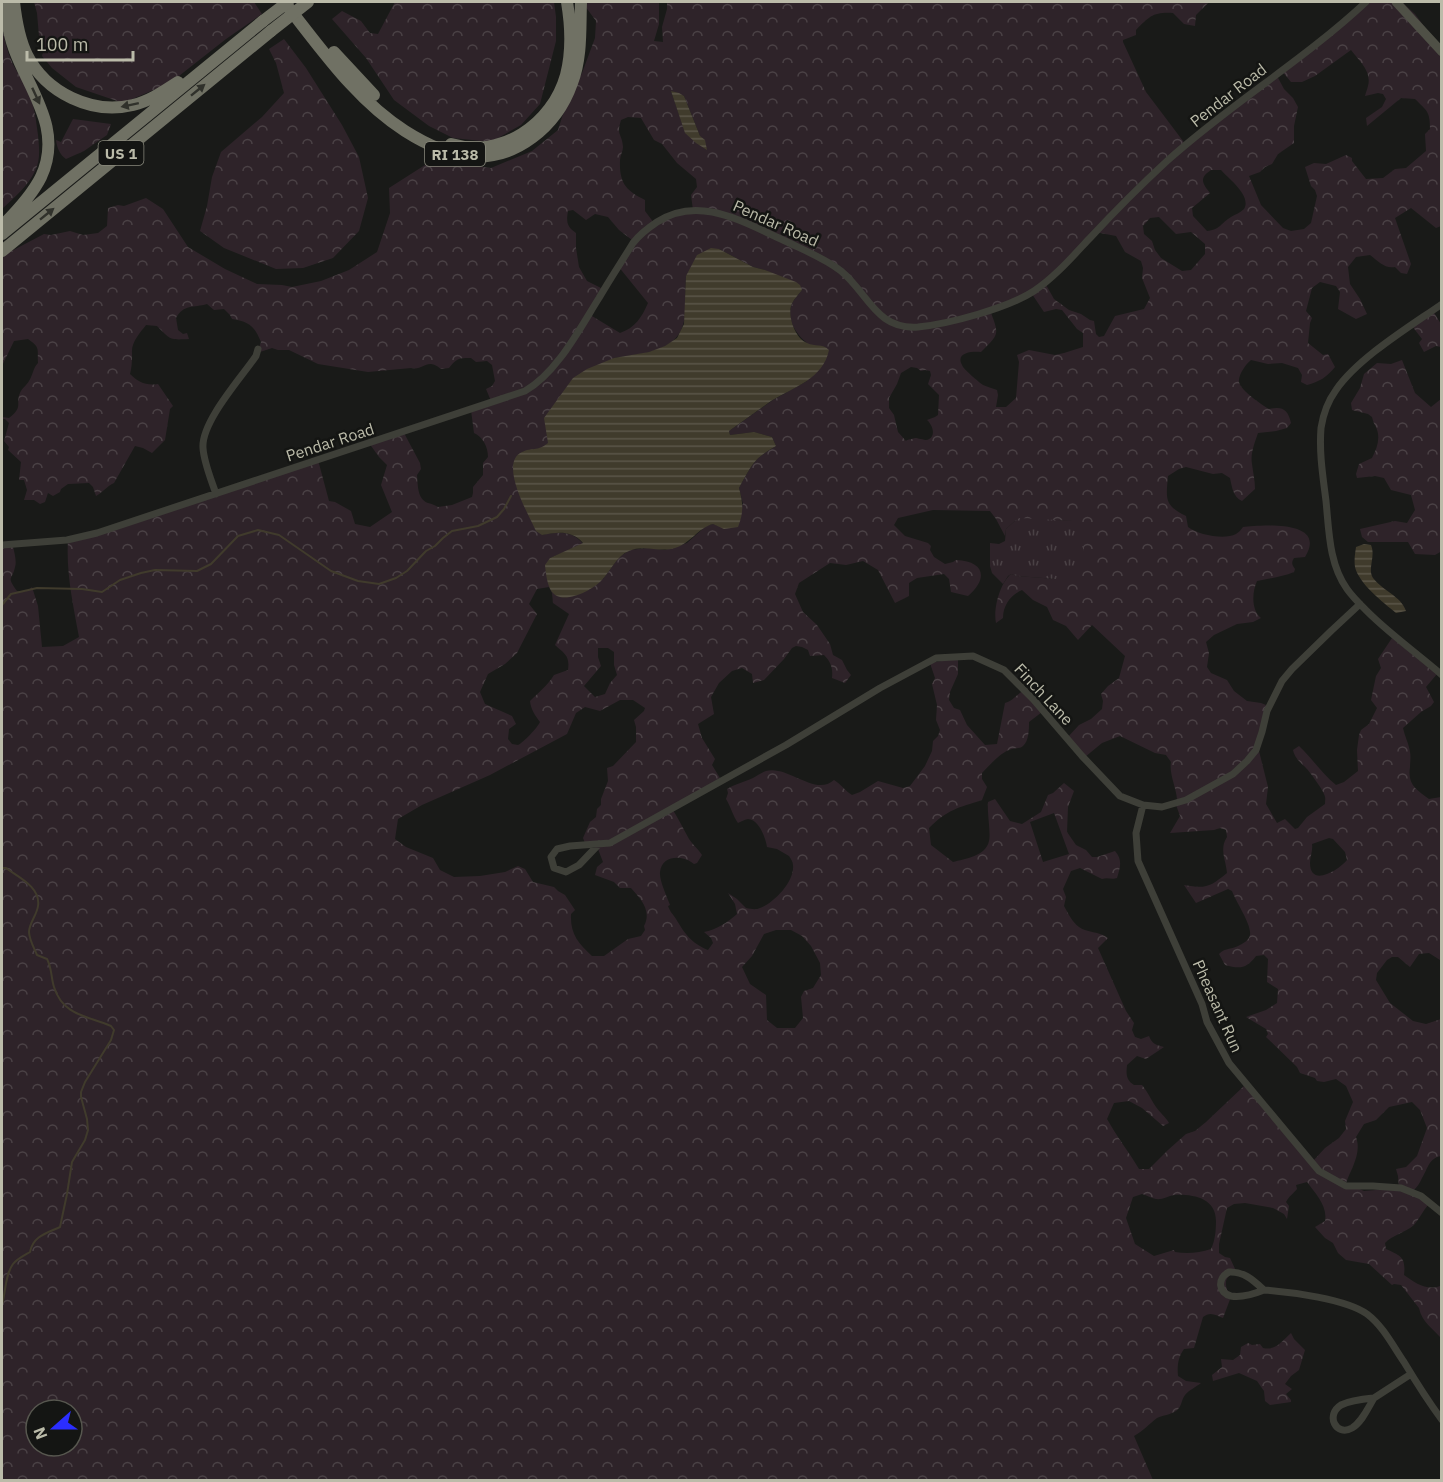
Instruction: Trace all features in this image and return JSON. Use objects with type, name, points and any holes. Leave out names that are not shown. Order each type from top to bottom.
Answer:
[{"type":"highway","points":[[2,227],[26,200],[40,179],[49,140],[44,114],[11,39],[5,2]]},
{"type":"highway","points":[[14,2],[20,36],[37,71],[57,90],[71,98],[92,105],[120,107],[146,100],[167,89],[234,45]]},
{"type":"highway","name":"US 1","points":[[2,251],[267,26],[286,2]]},
{"type":"highway","name":"RI 138","points":[[286,2],[340,71],[384,116],[405,131],[434,146],[450,153],[475,157],[501,153],[519,146],[540,131],[557,112],[571,87],[578,64],[580,2]]},
{"type":"highway","points":[[293,2],[335,53],[387,107],[432,137],[454,145],[474,148],[493,147],[517,137],[540,119],[554,100],[562,86],[568,63],[570,33],[567,2]]},
{"type":"highway","name":"US 1","points":[[2,234],[234,45],[308,2]]},
{"type":"street","name":"Pendar Road","points":[[2,545],[79,538],[97,534],[520,393],[543,378],[572,341],[640,234],[666,216],[679,212],[694,210],[718,213],[807,251],[840,270],[877,313],[899,326],[916,327],[963,318],[1021,298],[1047,281],[1168,160],[1366,2]]},
{"type":"street","points":[[1396,2],[1438,40],[1442,52]]},
{"type":"street","points":[[1442,304],[1351,372],[1332,396],[1323,421],[1320,445],[1333,556],[1343,583],[1354,599],[1386,629],[1442,675]]},
{"type":"street","points":[[216,494],[203,449],[204,437],[215,413],[256,356],[258,349]]},
{"type":"street","name":"Finch Lane","points":[[599,844],[579,865],[566,872],[554,868],[550,857],[557,849],[570,846],[610,843],[936,658],[973,656],[1004,670],[1120,796],[1143,805],[1162,807],[1186,800],[1233,774],[1256,750],[1267,711],[1282,681],[1360,604]]},
{"type":"street","name":"Pheasant Run","points":[[1143,805],[1136,833],[1138,861],[1202,1004],[1207,1022],[1228,1064],[1319,1171],[1346,1186],[1401,1188],[1421,1196],[1442,1213]]},
{"type":"street","points":[[1264,1290],[1241,1273],[1229,1272],[1221,1279],[1222,1291],[1228,1295],[1243,1296],[1264,1290],[1284,1292],[1333,1301],[1366,1314],[1379,1327],[1442,1420]]},
{"type":"street","points":[[1374,1398],[1363,1417],[1351,1429],[1339,1429],[1335,1426],[1332,1420],[1334,1413],[1341,1405],[1374,1398],[1411,1374]]},
{"type":"green space","points":[[34,2],[254,2],[262,14],[170,83],[123,103],[76,87],[52,68],[42,56],[44,48],[39,36]]},
{"type":"green space","points":[[395,2],[554,2],[556,41],[540,104],[521,125],[491,142],[453,138],[429,126],[394,100],[366,58],[332,19],[342,11],[361,21],[370,33],[378,34]]},
{"type":"green space","points":[[585,2],[659,2],[659,24],[654,41],[663,42],[662,27],[667,2],[1209,2],[1196,15],[1195,26],[1184,24],[1173,13],[1156,14],[1136,30],[1136,35],[1123,42],[1146,92],[1186,145],[1276,74],[1298,107],[1294,126],[1294,143],[1278,154],[1272,164],[1249,176],[1261,205],[1283,228],[1291,231],[1304,229],[1311,223],[1317,196],[1305,167],[1314,163],[1326,164],[1346,155],[1352,158],[1366,179],[1383,178],[1395,169],[1406,168],[1426,151],[1425,134],[1430,129],[1430,123],[1427,112],[1415,99],[1401,98],[1367,126],[1366,118],[1382,107],[1386,99],[1383,94],[1378,93],[1365,96],[1368,76],[1364,66],[1351,50],[1315,76],[1302,82],[1291,82],[1281,70],[1367,2],[1402,2],[1415,14],[1441,49],[1441,226],[1436,228],[1411,208],[1395,218],[1411,264],[1407,274],[1401,273],[1395,267],[1385,266],[1370,255],[1356,257],[1348,267],[1350,284],[1367,314],[1356,319],[1338,309],[1340,292],[1336,286],[1320,282],[1312,288],[1306,311],[1312,318],[1308,343],[1323,355],[1328,354],[1335,367],[1326,376],[1307,385],[1301,382],[1302,375],[1298,368],[1282,363],[1268,364],[1251,360],[1245,367],[1239,379],[1243,389],[1269,409],[1284,410],[1291,423],[1287,428],[1258,433],[1252,456],[1255,489],[1242,501],[1235,494],[1230,478],[1222,473],[1213,474],[1186,467],[1168,476],[1167,496],[1170,505],[1186,516],[1188,527],[1212,536],[1231,536],[1243,527],[1277,526],[1290,527],[1308,536],[1310,545],[1305,557],[1293,560],[1294,572],[1257,581],[1253,601],[1255,610],[1261,618],[1253,622],[1237,624],[1214,635],[1206,642],[1209,653],[1207,667],[1211,673],[1227,680],[1234,691],[1247,701],[1271,707],[1259,751],[1268,787],[1266,804],[1277,823],[1285,819],[1295,829],[1298,828],[1307,817],[1325,804],[1321,788],[1295,755],[1293,750],[1299,746],[1336,785],[1358,771],[1359,735],[1361,730],[1369,724],[1377,708],[1371,700],[1376,676],[1381,668],[1378,659],[1392,638],[1437,674],[1426,687],[1434,702],[1403,728],[1410,752],[1409,773],[1412,783],[1429,799],[1441,797],[1441,956],[1440,960],[1429,953],[1419,954],[1410,967],[1398,957],[1392,957],[1377,973],[1376,980],[1390,1003],[1413,1021],[1426,1024],[1441,1019],[1441,1156],[1431,1161],[1413,1191],[1428,1205],[1414,1225],[1385,1243],[1386,1249],[1403,1261],[1404,1275],[1430,1288],[1441,1287],[1441,1338],[1425,1321],[1419,1308],[1401,1285],[1392,1285],[1369,1264],[1346,1260],[1338,1253],[1333,1243],[1315,1227],[1325,1221],[1325,1210],[1307,1182],[1296,1185],[1297,1189],[1286,1202],[1289,1206],[1287,1219],[1284,1214],[1273,1208],[1245,1203],[1234,1204],[1227,1208],[1219,1253],[1230,1258],[1236,1271],[1226,1281],[1227,1290],[1232,1294],[1223,1318],[1211,1314],[1203,1317],[1194,1348],[1184,1349],[1178,1362],[1178,1376],[1186,1381],[1201,1383],[1185,1395],[1176,1411],[1157,1418],[1134,1436],[1153,1480],[2,1480],[2,546],[13,546],[16,565],[11,581],[17,591],[29,590],[32,587],[38,606],[42,647],[63,646],[79,637],[69,576],[68,540],[318,460],[329,501],[351,511],[355,524],[370,527],[392,512],[381,485],[387,465],[369,443],[404,433],[420,463],[421,469],[417,475],[419,491],[424,501],[438,507],[452,505],[472,497],[473,487],[483,475],[483,463],[488,453],[482,440],[474,433],[471,410],[491,401],[486,389],[495,381],[492,365],[487,361],[476,362],[471,358],[458,359],[449,368],[441,369],[428,364],[419,368],[368,372],[318,364],[289,350],[272,348],[257,353],[261,342],[250,325],[232,319],[224,309],[214,310],[207,304],[189,307],[182,310],[176,318],[178,330],[183,334],[187,333],[189,339],[171,338],[157,326],[146,325],[136,338],[132,349],[130,374],[143,383],[158,384],[173,406],[170,409],[165,440],[152,453],[135,446],[114,483],[96,496],[89,483],[68,484],[53,496],[48,493],[45,502],[40,504],[34,500],[24,500],[27,490],[24,480],[19,480],[21,462],[8,450],[9,447],[4,441],[9,423],[2,417],[9,418],[18,408],[20,393],[38,363],[38,352],[37,347],[28,339],[14,341],[2,366],[2,256],[44,234],[70,231],[83,235],[98,233],[107,226],[108,208],[124,206],[146,198],[163,209],[188,247],[225,269],[257,284],[292,287],[321,281],[349,270],[377,252],[390,213],[389,188],[425,165],[440,161],[491,168],[532,151],[558,130],[568,98],[582,73],[595,38],[596,21],[585,6]],"holes":[[[671,91],[684,96],[700,136],[685,132]],[[628,117],[641,118],[654,140],[662,144],[677,163],[696,179],[697,187],[691,195],[693,210],[654,223],[645,211],[645,200],[628,189],[622,180],[620,160],[623,147],[619,132],[621,120]],[[1211,170],[1221,170],[1242,193],[1246,204],[1241,212],[1218,228],[1207,231],[1193,216],[1192,208],[1210,193],[1203,181]],[[573,210],[586,220],[595,214],[608,217],[632,240],[618,266],[648,303],[637,321],[625,331],[620,333],[587,313],[603,289],[587,281],[579,267],[576,233],[568,224],[568,211]],[[1159,217],[1176,234],[1191,232],[1205,244],[1205,254],[1191,270],[1182,271],[1161,258],[1152,241],[1144,234],[1143,226],[1150,218]],[[1095,232],[1116,236],[1125,252],[1141,261],[1142,278],[1150,298],[1144,309],[1115,316],[1104,336],[1099,337],[1096,334],[1094,321],[1069,310],[1054,299],[1045,283]],[[719,249],[802,290],[795,298],[790,317],[796,332],[807,343],[807,381],[773,400],[729,431],[730,435],[754,432],[772,437],[776,446],[754,463],[739,488],[743,504],[718,526],[713,524],[706,526],[687,543],[665,550],[647,548],[630,550],[619,557],[603,579],[550,558],[583,544],[569,534],[542,535],[522,452],[542,448],[549,443],[614,358],[664,347],[679,334],[685,314],[686,276]],[[1032,294],[1044,312],[1062,310],[1083,333],[1083,347],[1055,355],[1029,350],[1017,355],[1019,362],[1016,398],[1006,407],[996,407],[997,390],[981,383],[965,369],[960,361],[966,353],[981,352],[992,341],[996,333],[990,310]],[[911,367],[921,371],[930,371],[928,384],[939,395],[938,415],[927,420],[933,434],[929,439],[916,438],[906,441],[898,432],[894,415],[889,408],[889,398],[901,373]],[[933,510],[990,511],[1005,536],[1006,529],[1017,519],[1073,521],[1056,579],[1011,574],[998,597],[996,623],[1003,618],[1008,601],[1022,590],[1033,600],[1047,607],[1053,620],[1066,626],[1078,640],[1092,625],[1125,656],[1119,678],[1101,694],[1102,709],[1091,719],[1079,725],[1067,738],[1085,757],[1102,743],[1120,736],[1155,753],[1166,755],[1171,762],[1177,799],[1175,802],[1180,816],[1170,833],[1220,828],[1226,830],[1227,837],[1223,850],[1227,873],[1207,886],[1184,885],[1196,903],[1228,889],[1232,891],[1246,920],[1250,935],[1237,947],[1224,950],[1219,954],[1225,965],[1242,967],[1256,956],[1264,955],[1268,959],[1267,982],[1278,989],[1277,1003],[1266,1010],[1246,1017],[1266,1029],[1268,1034],[1266,1037],[1297,1067],[1300,1073],[1315,1078],[1317,1081],[1336,1079],[1346,1086],[1353,1102],[1345,1121],[1346,1129],[1314,1160],[1244,1086],[1206,1122],[1195,1131],[1186,1134],[1149,1169],[1139,1169],[1107,1119],[1114,1103],[1129,1101],[1142,1108],[1163,1126],[1169,1123],[1142,1085],[1134,1085],[1129,1081],[1127,1074],[1127,1065],[1137,1056],[1146,1059],[1164,1047],[1155,1044],[1149,1036],[1141,1039],[1135,1037],[1132,1030],[1134,1023],[1126,1011],[1098,948],[1108,938],[1079,927],[1064,906],[1066,897],[1063,889],[1071,871],[1080,868],[1102,879],[1117,878],[1120,864],[1118,854],[1115,851],[1092,857],[1086,850],[1076,845],[1067,832],[1068,807],[1074,791],[1064,783],[1048,795],[1041,812],[1022,824],[1010,821],[995,799],[988,802],[989,841],[984,850],[974,856],[953,862],[931,845],[929,828],[948,813],[982,800],[987,787],[982,779],[982,773],[1002,754],[1025,744],[1028,738],[1029,722],[1042,712],[1023,691],[1005,703],[997,744],[985,745],[967,725],[960,710],[954,708],[949,700],[958,674],[958,658],[930,663],[935,678],[932,684],[937,705],[936,720],[940,730],[933,741],[932,751],[925,766],[910,786],[903,788],[878,781],[852,795],[834,780],[818,785],[774,770],[764,772],[727,789],[726,799],[738,823],[747,819],[752,820],[761,830],[767,847],[777,849],[789,856],[793,865],[791,878],[777,896],[758,909],[746,908],[728,893],[735,904],[737,914],[722,925],[704,932],[713,943],[708,950],[689,938],[682,929],[668,906],[670,905],[660,872],[669,859],[685,859],[694,864],[702,855],[689,839],[671,807],[720,778],[712,765],[715,759],[702,738],[698,724],[714,714],[711,697],[719,683],[732,671],[742,668],[752,674],[753,683],[764,680],[796,646],[808,650],[810,656],[824,655],[831,665],[832,678],[845,683],[851,675],[842,660],[833,655],[830,644],[817,625],[803,612],[795,594],[799,583],[830,563],[846,565],[863,561],[878,570],[895,603],[909,596],[909,583],[917,578],[944,574],[949,579],[951,592],[968,596],[979,583],[981,577],[978,567],[956,560],[945,564],[934,557],[928,543],[905,536],[894,525],[898,518]],[[549,587],[553,603],[569,614],[555,645],[567,658],[568,670],[554,675],[530,701],[532,710],[540,722],[527,738],[516,745],[508,739],[509,729],[516,724],[512,716],[485,704],[480,692],[488,674],[505,664],[517,653],[537,614],[529,604],[537,589]],[[598,648],[608,648],[614,652],[617,675],[605,694],[595,697],[584,686],[601,666]],[[620,700],[633,700],[645,708],[634,720],[636,742],[613,766],[607,768],[608,781],[601,805],[583,838],[585,843],[598,849],[603,862],[597,867],[595,875],[614,882],[620,888],[631,888],[642,901],[647,915],[645,930],[641,936],[628,939],[604,956],[592,956],[576,938],[571,921],[571,914],[575,910],[565,895],[554,887],[533,882],[525,869],[518,866],[505,872],[454,877],[440,870],[433,858],[406,847],[395,839],[398,819],[422,805],[490,775],[567,734],[576,713],[585,707],[600,711]],[[1054,813],[1069,854],[1043,862],[1030,822]],[[1329,838],[1333,839],[1345,852],[1347,860],[1326,875],[1315,874],[1311,870],[1310,863],[1312,844]],[[776,930],[791,930],[802,936],[811,946],[820,963],[821,975],[813,988],[804,991],[801,997],[803,1018],[795,1028],[777,1028],[767,1020],[766,995],[750,984],[742,967],[752,956],[764,934]],[[1412,1102],[1420,1110],[1427,1128],[1417,1156],[1406,1167],[1396,1169],[1399,1188],[1364,1191],[1346,1183],[1357,1155],[1356,1137],[1364,1124],[1376,1120],[1389,1107]],[[1142,1194],[1158,1199],[1174,1195],[1189,1195],[1208,1202],[1215,1213],[1216,1225],[1211,1249],[1188,1253],[1174,1250],[1154,1256],[1135,1244],[1126,1218],[1133,1197]]]},
{"type":"green space","points":[[2,26],[10,58],[33,104],[39,153],[37,166],[29,182],[2,209]]},
{"type":"green space","points":[[284,39],[306,68],[359,157],[368,198],[359,231],[333,258],[303,268],[276,269],[224,248],[200,231],[212,177],[221,152],[262,117],[284,93],[276,63],[269,49]]},
{"type":"green space","points":[[73,119],[111,124],[107,135],[84,151],[66,159],[59,151],[56,140],[61,142]]},
{"type":"green space","points":[[1433,311],[1441,324],[1441,347],[1436,346],[1424,352],[1419,343],[1422,339],[1412,326]]},
{"type":"green space","points":[[1402,360],[1415,393],[1431,407],[1441,399],[1442,551],[1435,555],[1415,554],[1408,542],[1368,542],[1362,537],[1360,529],[1395,521],[1407,523],[1415,510],[1411,495],[1391,490],[1384,478],[1375,476],[1357,478],[1356,474],[1359,464],[1372,458],[1377,447],[1378,435],[1372,417],[1352,410],[1351,403],[1360,388],[1364,374],[1377,363],[1391,364]]},
{"type":"green space","points":[[1020,518],[1073,521],[1083,531],[1082,569],[1072,578],[1056,579],[1011,574],[1003,584],[992,573],[990,543],[999,544],[1005,541],[1006,529]]},
{"type":"green space","points":[[1291,1333],[1305,1350],[1299,1370],[1285,1384],[1292,1389],[1286,1394],[1291,1402],[1270,1405],[1265,1401],[1264,1391],[1257,1381],[1239,1373],[1213,1381],[1212,1375],[1222,1367],[1221,1359],[1233,1360],[1240,1355],[1241,1347],[1248,1343],[1260,1344],[1263,1348],[1272,1348]]},
{"type":"shaded area","points":[[671,91],[684,96],[700,136],[705,140],[707,150],[685,133]]},
{"type":"shaded area","points":[[711,248],[719,249],[753,267],[800,285],[802,290],[794,300],[790,311],[793,327],[803,340],[829,350],[826,360],[821,368],[806,381],[771,401],[729,431],[730,435],[754,432],[772,437],[776,446],[754,463],[739,488],[742,508],[738,527],[724,529],[713,524],[675,548],[664,550],[640,548],[629,551],[624,553],[601,581],[591,588],[570,597],[557,596],[549,586],[545,565],[550,558],[583,543],[569,534],[542,535],[536,531],[517,490],[513,467],[515,458],[522,452],[541,448],[548,443],[544,418],[573,378],[587,369],[614,358],[649,352],[677,338],[684,324],[686,276],[697,255]]},
{"type":"shaded area","points":[[1364,544],[1371,545],[1373,578],[1400,601],[1406,611],[1396,613],[1361,580],[1355,567],[1355,557],[1356,547]]},
{"type":"waterway","points":[[2,605],[11,594],[37,588],[102,592],[120,580],[141,573],[155,570],[197,571],[211,564],[238,536],[258,530],[279,535],[331,571],[358,581],[379,584],[407,571],[426,551],[452,531],[478,526],[497,517],[511,496]]},
{"type":"waterway","points":[[2,868],[6,868],[22,879],[36,893],[38,906],[29,929],[30,938],[37,955],[47,959],[58,997],[63,1004],[77,1014],[111,1026],[114,1030],[111,1040],[81,1092],[88,1130],[72,1162],[60,1227],[37,1239],[30,1252],[13,1264],[7,1278],[2,1304]]}]
